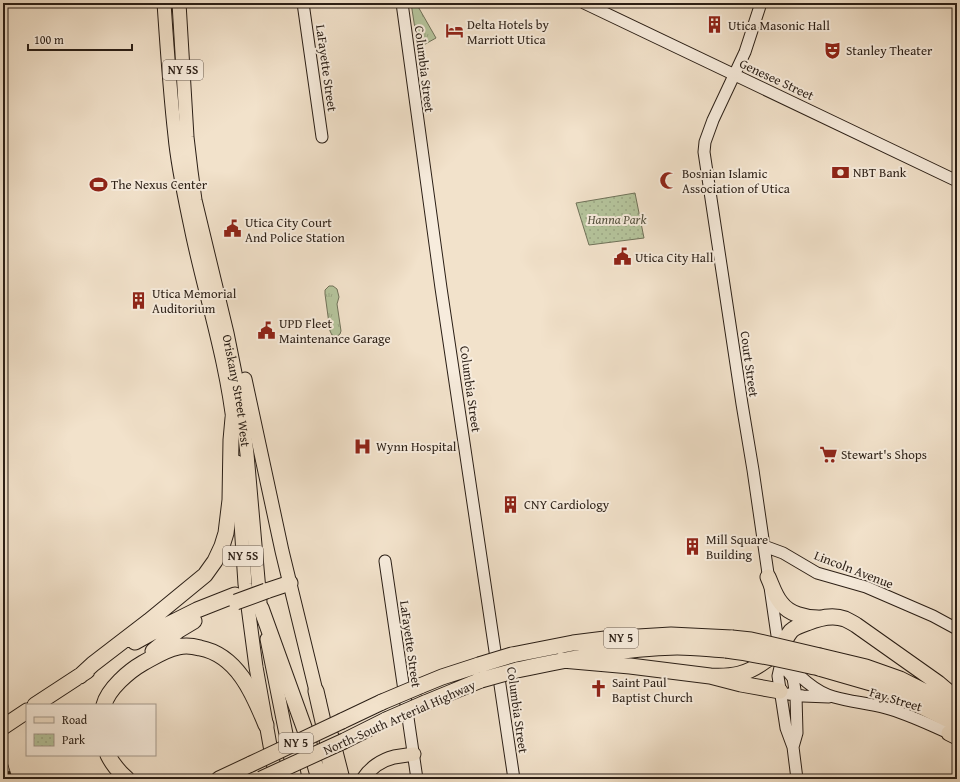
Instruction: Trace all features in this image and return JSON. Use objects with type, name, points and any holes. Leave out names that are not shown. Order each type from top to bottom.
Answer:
[{"type":"highway","points":[[80,676],[205,575],[214,561],[222,546],[226,533],[230,500],[232,418]]},
{"type":"highway","points":[[768,578],[781,603],[786,608],[808,618],[834,617],[845,619],[856,625],[938,683],[957,699]]},
{"type":"highway","points":[[41,701],[153,632],[197,610],[289,580]]},
{"type":"highway","points":[[104,704],[110,692],[115,686],[160,644],[179,630],[236,598]]},
{"type":"highway","points":[[261,608],[305,730],[319,779]]},
{"type":"highway","points":[[562,660],[630,666],[710,676],[734,676],[780,656],[787,635],[792,630],[818,618]]},
{"type":"highway","name":"North-South Arterial Highway","points":[[219,779],[382,702],[446,676],[512,655],[573,643],[605,639],[671,635],[729,644]]},
{"type":"highway","name":"North-South Arterial Highway","points":[[261,779],[386,720],[481,680],[562,660],[651,648],[729,644],[751,640],[819,662],[878,685],[954,732]]},
{"type":"highway","points":[[136,667],[169,649],[192,646],[207,649],[223,657],[242,676],[266,725]]},
{"type":"highway","name":"North-South Arterial Highway","points":[[819,662],[866,667],[900,680],[957,708]]},
{"type":"highway","points":[[710,676],[741,684],[780,691]]},
{"type":"highway","points":[[316,691],[326,739],[332,779]]},
{"type":"highway","points":[[3,727],[26,712]]},
{"type":"highway","points":[[109,756],[118,772],[127,779]]},
{"type":"main road","name":"Oriskany Street West","points":[[164,3],[175,137],[194,239],[223,359],[236,455],[244,584],[256,667],[276,779]]},
{"type":"main road","name":"Oriskany Street West","points":[[179,3],[187,137],[192,178],[197,206],[233,360],[241,403],[261,608],[295,779]]},
{"type":"main road","points":[[233,360],[246,380],[289,580],[316,691],[333,738],[343,779]]},
{"type":"main road","points":[[363,779],[376,765],[381,762],[394,757],[414,754]]},
{"type":"street","name":"LaFayette Street","points":[[303,3],[322,137]]},
{"type":"street","name":"Columbia Street","points":[[402,3],[441,288],[514,779]]},
{"type":"street","name":"Genesee Street","points":[[584,3],[957,181]]},
{"type":"street","name":"Court Street","points":[[761,3],[745,52],[705,142],[704,152],[780,656],[778,676],[780,691],[786,728],[793,747],[797,779]]},
{"type":"street","name":"Lincoln Avenue","points":[[764,546],[782,553],[817,573],[866,587],[933,616],[957,629]]},
{"type":"street","name":"LaFayette Street","points":[[385,561],[417,779]]},
{"type":"street","name":"Court Street","points":[[780,656],[793,678],[796,696],[797,733],[793,747]]},
{"type":"street","name":"Fay Street","points":[[780,656],[810,684],[833,697]]},
{"type":"street","name":"Fay Street","points":[[780,691],[796,696],[833,697],[868,704],[907,714],[954,732]]},
{"type":"green space","points":[[411,3],[416,3],[436,38],[418,48]]},
{"type":"green space","name":"Hanna Park","points":[[635,193],[644,238],[589,245],[576,203]]},
{"type":"green space","points":[[329,286],[333,286],[337,289],[339,297],[337,304],[341,331],[336,337],[332,335],[330,331],[325,294],[325,290]]},
{"type":"railway","points":[[3,754],[11,779]]},
{"type":"place","name":"Utica Masonic Hall","points":[[715,25]]},
{"type":"place","name":"Delta Hotels by Marriott Utica","points":[[454,31]]},
{"type":"place","name":"Stanley Theater","points":[[833,50]]},
{"type":"place","name":"NBT Bank","points":[[840,172]]},
{"type":"place","name":"Bosnian Islamic Association of Utica","points":[[669,180]]},
{"type":"place","name":"The Nexus Center","points":[[98,184]]},
{"type":"place","name":"Utica City Court And Police Station","points":[[232,229]]},
{"type":"place","name":"Utica City Hall","points":[[622,257]]},
{"type":"place","name":"Utica Memorial Auditorium","points":[[139,300]]},
{"type":"place","name":"UPD Fleet Maintenance Garage","points":[[266,330]]},
{"type":"place","name":"Wynn Hospital","points":[[363,446]]},
{"type":"place","name":"Stewart's Shops","points":[[828,454]]},
{"type":"place","name":"CNY Cardiology","points":[[511,504]]},
{"type":"place","name":"Mill Square Building","points":[[693,546]]},
{"type":"place","name":"Saint Paul Baptist Church","points":[[599,689]]}]
